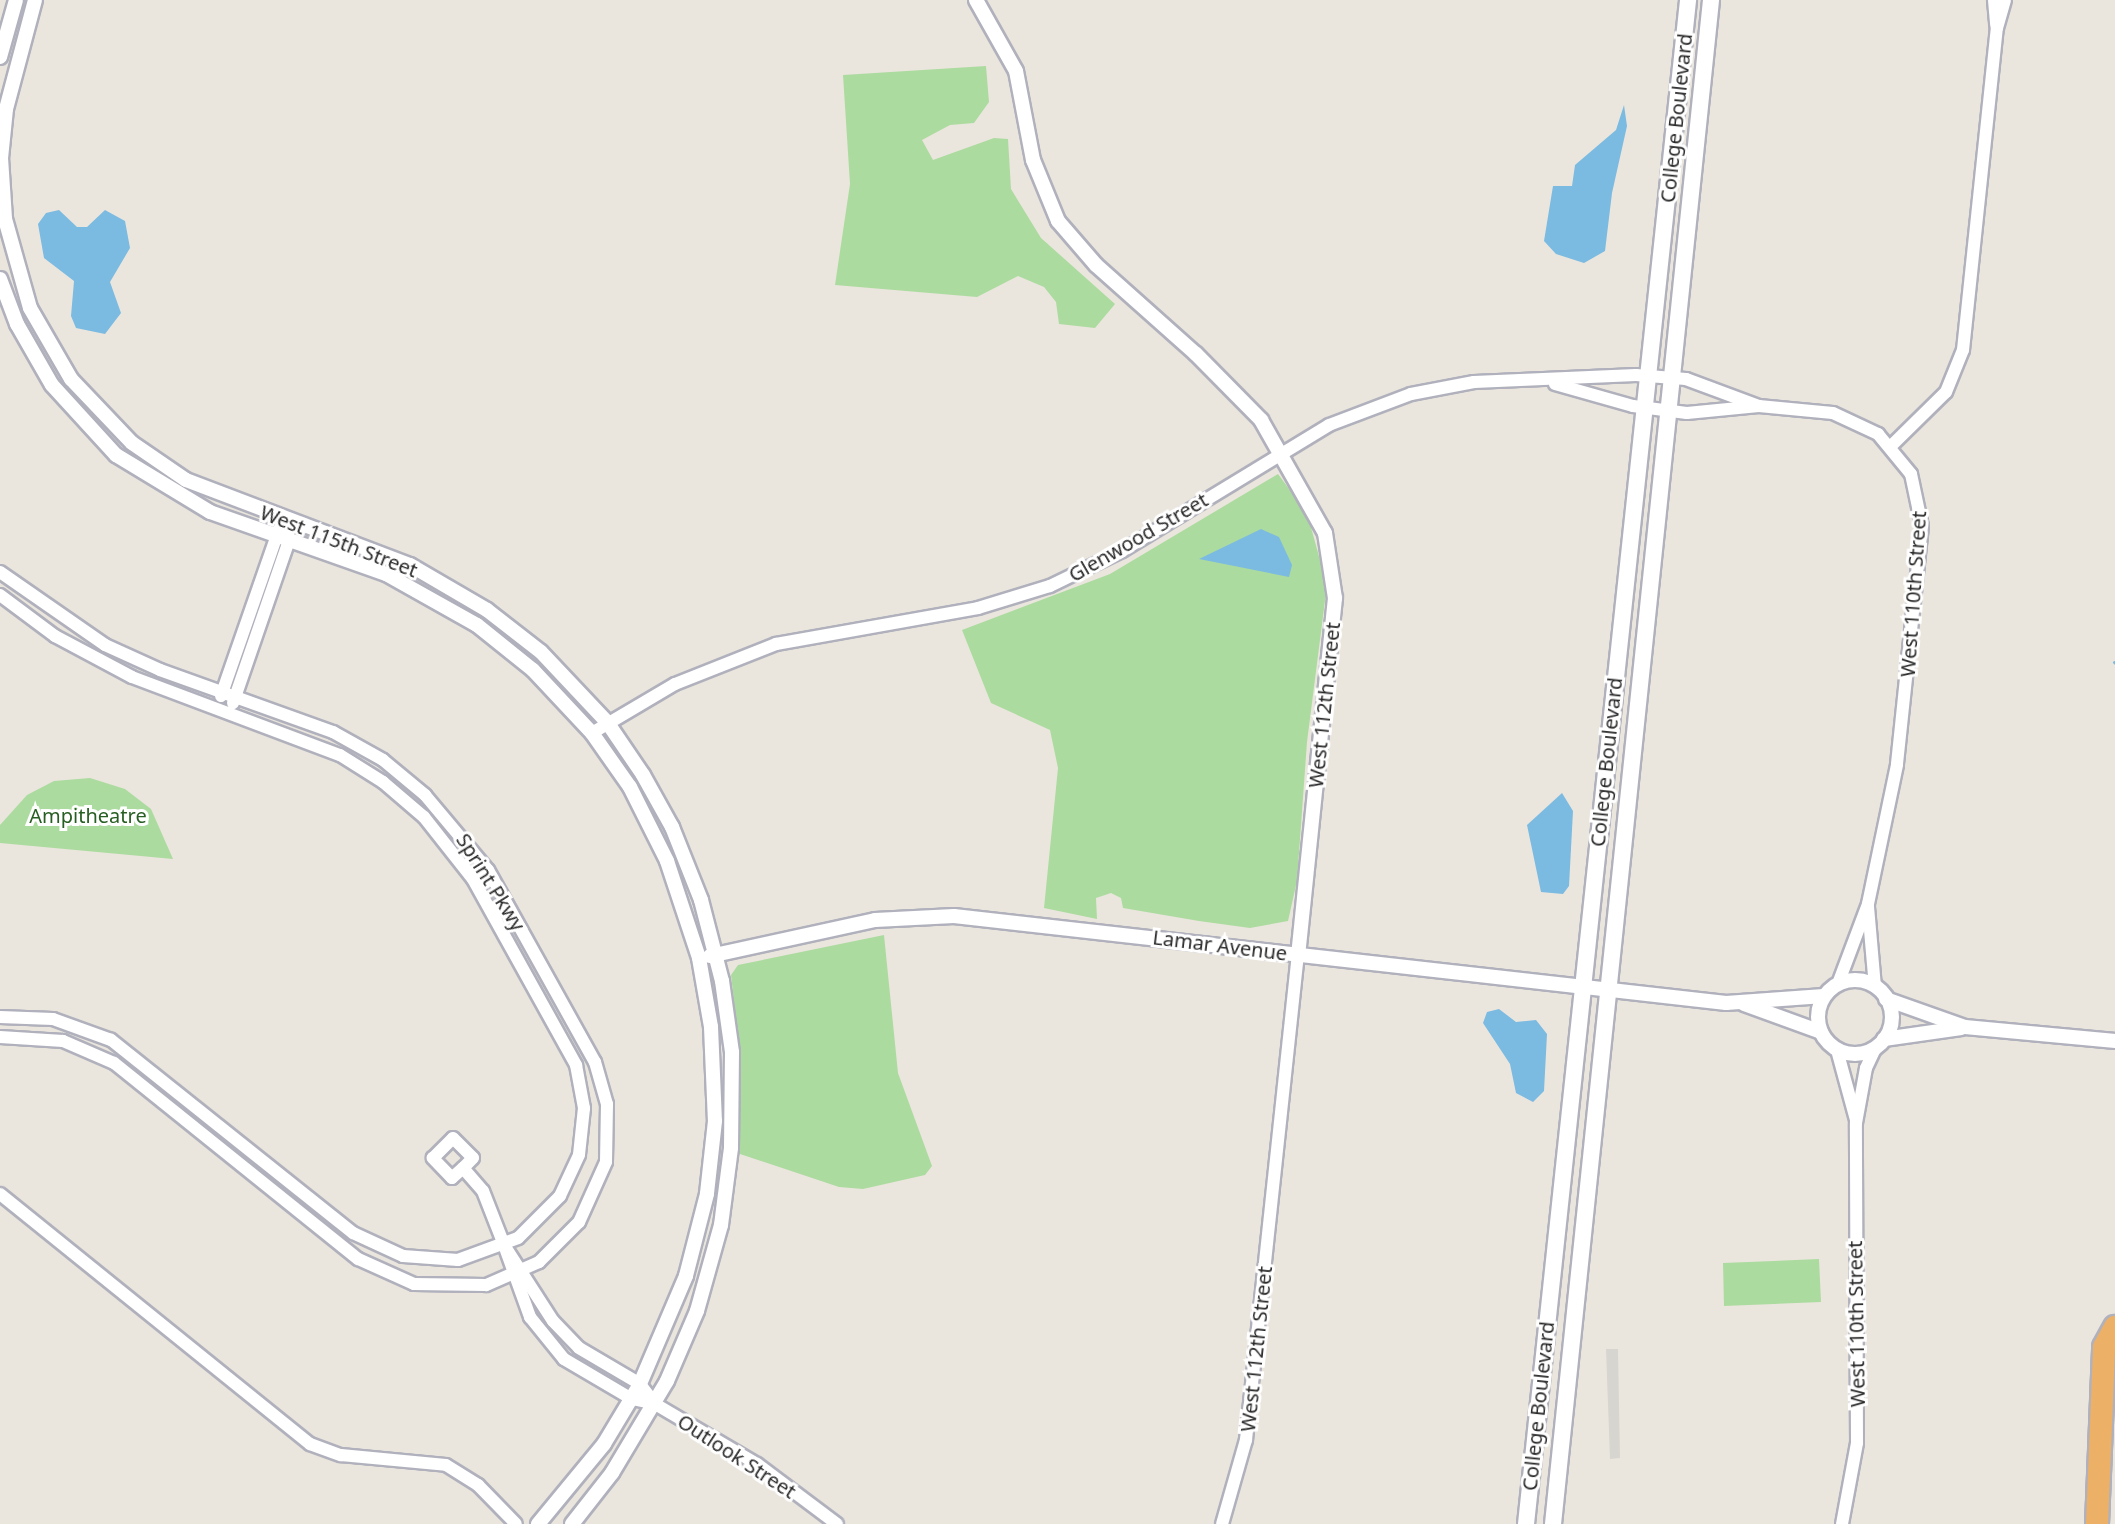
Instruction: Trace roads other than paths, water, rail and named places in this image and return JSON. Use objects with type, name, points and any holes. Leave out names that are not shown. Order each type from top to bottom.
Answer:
[{"type":"highway","points":[[2097,1524],[2104,1347],[2115,1327]]},
{"type":"main road","name":"College Boulevard","points":[[1526,1524],[1688,0]]},
{"type":"main road","name":"College Boulevard","points":[[1553,1524],[1711,0]]},
{"type":"street","points":[[0,57],[16,0]]},
{"type":"street","name":"West 115th Street","points":[[35,0],[6,109],[1,173],[5,219],[20,282],[42,333],[89,402],[132,443],[186,480],[382,553],[459,592],[541,652],[607,722],[672,827],[717,954],[733,1076],[728,1182],[703,1292],[655,1404],[572,1524]]},
{"type":"street","name":"West 112th Street","points":[[976,0],[1016,71],[1033,160],[1058,221],[1096,265],[1233,389],[1281,453],[1325,533],[1334,581],[1246,1440],[1222,1524]]},
{"type":"street","points":[[1994,0],[1997,28]]},
{"type":"street","points":[[1891,446],[1946,392],[1963,350],[1997,28],[2005,0]]},
{"type":"street","name":"West 115th Street","points":[[0,279],[17,324],[52,385],[116,455],[181,498],[386,574],[467,619],[533,670],[592,733],[656,837],[699,958],[715,1072],[711,1169],[686,1276],[640,1384],[580,1476],[538,1524]]},
{"type":"street","name":"Glenwood Street","points":[[592,733],[675,684],[776,644],[978,608],[1050,586],[1122,551],[1281,453],[1353,414],[1411,394],[1474,382],[1648,377],[1671,379],[1759,406]]},
{"type":"street","name":"Glenwood Street","points":[[1544,381],[1644,407],[1668,410],[1759,406],[1845,416],[1891,446]]},
{"type":"street","name":"West 110th Street","points":[[1838,984],[1868,904],[1897,765],[1922,526],[1915,483],[1891,446]]},
{"type":"street","points":[[217,708],[274,535],[285,519]]},
{"type":"street","points":[[230,712],[289,540],[285,519]]},
{"type":"street","name":"Sprint Pkwy","points":[[0,572],[105,645],[359,745],[446,815],[488,870],[595,1062],[609,1118],[603,1175],[571,1233],[525,1270],[511,1277],[445,1288],[385,1275],[358,1259],[114,1063],[63,1041],[0,1037]]},
{"type":"street","name":"Sprint Pkwy","points":[[0,595],[96,660],[351,760],[424,817],[473,879],[569,1051],[584,1108],[576,1164],[540,1220],[504,1245],[446,1260],[403,1256],[353,1233],[125,1049],[65,1022],[0,1017]]},
{"type":"street","name":"West 110th Street","points":[[1868,904],[1875,987]]},
{"type":"street","name":"Lamar Avenue","points":[[699,958],[875,920],[954,916],[1744,1004],[1824,996]]},
{"type":"street","points":[[1965,1027],[1880,1043],[1854,1054],[1837,1050],[1821,1032],[1818,1012],[1824,996],[1838,984],[1855,980],[1875,987],[1886,999],[1965,1027],[2115,1041]]},
{"type":"street","points":[[1880,1043],[1891,1021],[1886,999]]},
{"type":"street","name":"Lamar Avenue","points":[[1744,1004],[1821,1032]]},
{"type":"street","name":"West 110th Street","points":[[1842,1524],[1857,1443],[1856,1123],[1866,1068],[1880,1043]]},
{"type":"street","name":"West 110th Street","points":[[1837,1050],[1856,1123]]},
{"type":"street","points":[[463,1168],[483,1191],[504,1245],[511,1277],[553,1349],[632,1399]]},
{"type":"street","points":[[0,1194],[310,1444],[341,1455],[446,1465],[478,1485],[516,1524]]},
{"type":"street","points":[[504,1245],[525,1270],[565,1334],[640,1384],[655,1404]]},
{"type":"street","name":"Outlook Street","points":[[632,1399],[655,1404],[757,1464],[837,1524]]},
{"type":"water","points":[[1624,105],[1627,126],[1612,193],[1605,251],[1584,263],[1556,254],[1544,241],[1553,186],[1572,186],[1575,165],[1616,130]]},
{"type":"water","points":[[59,210],[77,227],[87,227],[105,210],[125,221],[130,248],[110,282],[121,313],[105,334],[76,328],[71,316],[74,281],[44,258],[38,224],[46,213]]},
{"type":"water","points":[[1261,529],[1279,537],[1292,565],[1289,577],[1199,559]]},
{"type":"water","points":[[1562,793],[1573,811],[1569,886],[1563,894],[1541,892],[1527,825]]},
{"type":"water","points":[[1499,1009],[1516,1022],[1536,1020],[1547,1034],[1544,1091],[1533,1102],[1516,1093],[1510,1064],[1483,1023],[1487,1012]]},
{"type":"park label","name":"Ampitheatre","points":[[88,815]]}]
